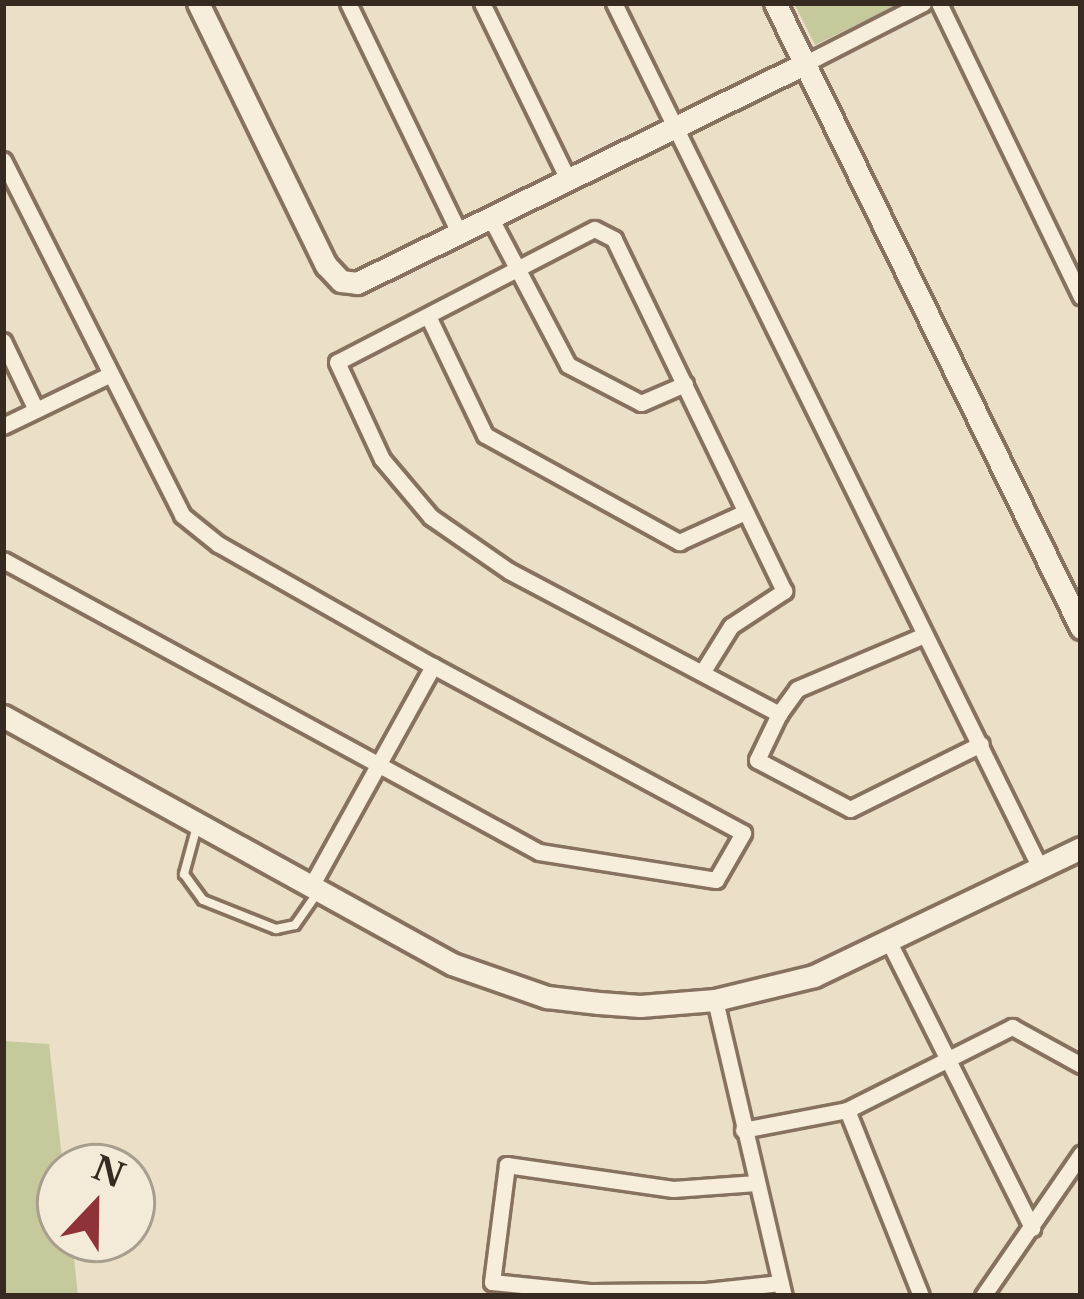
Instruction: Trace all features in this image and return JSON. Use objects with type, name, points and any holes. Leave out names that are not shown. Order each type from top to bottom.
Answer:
[{"type":"street","points":[[198,3],[326,265],[341,280],[357,283],[923,3]]},
{"type":"street","points":[[348,3],[459,232]]},
{"type":"street","points":[[482,3],[567,177]]},
{"type":"street","points":[[614,3],[1040,868]]},
{"type":"street","points":[[775,3],[1081,628]]},
{"type":"street","points":[[939,3],[1081,297]]},
{"type":"street","points":[[3,160],[182,514],[218,544],[743,833],[716,880],[539,852],[3,560]]},
{"type":"street","points":[[490,217],[568,364],[641,403],[685,384]]},
{"type":"street","points":[[703,671],[731,626],[784,591],[614,238],[594,230],[337,362],[382,459],[431,518],[509,572],[779,714]]},
{"type":"street","points":[[428,316],[485,435],[679,542],[745,512]]},
{"type":"street","points":[[3,341],[36,410]]},
{"type":"street","points":[[3,426],[109,374]]},
{"type":"street","points":[[924,635],[797,689],[757,760],[850,808],[981,744]]},
{"type":"street","points":[[314,890],[433,666]]},
{"type":"street","points":[[3,716],[452,964],[516,988],[640,1006],[715,1000],[814,976],[1081,848]]},
{"type":"street","points":[[889,942],[1032,1228]]},
{"type":"street","points":[[715,1000],[782,1290],[591,1292],[492,1282],[507,1165],[673,1189],[756,1183]]},
{"type":"street","points":[[743,1130],[847,1110],[1012,1027],[1081,1065]]},
{"type":"street","points":[[847,1110],[921,1296]]},
{"type":"street","points":[[983,1296],[1081,1154]]},
{"type":"lane","points":[[197,823],[184,874],[203,900],[276,929],[295,925],[314,890]]},
{"type":"green space","points":[[794,3],[901,3],[815,45]]},
{"type":"green space","points":[[3,1041],[49,1044],[60,1143],[36,1143],[36,1263],[75,1263],[78,1296],[3,1296]]}]
